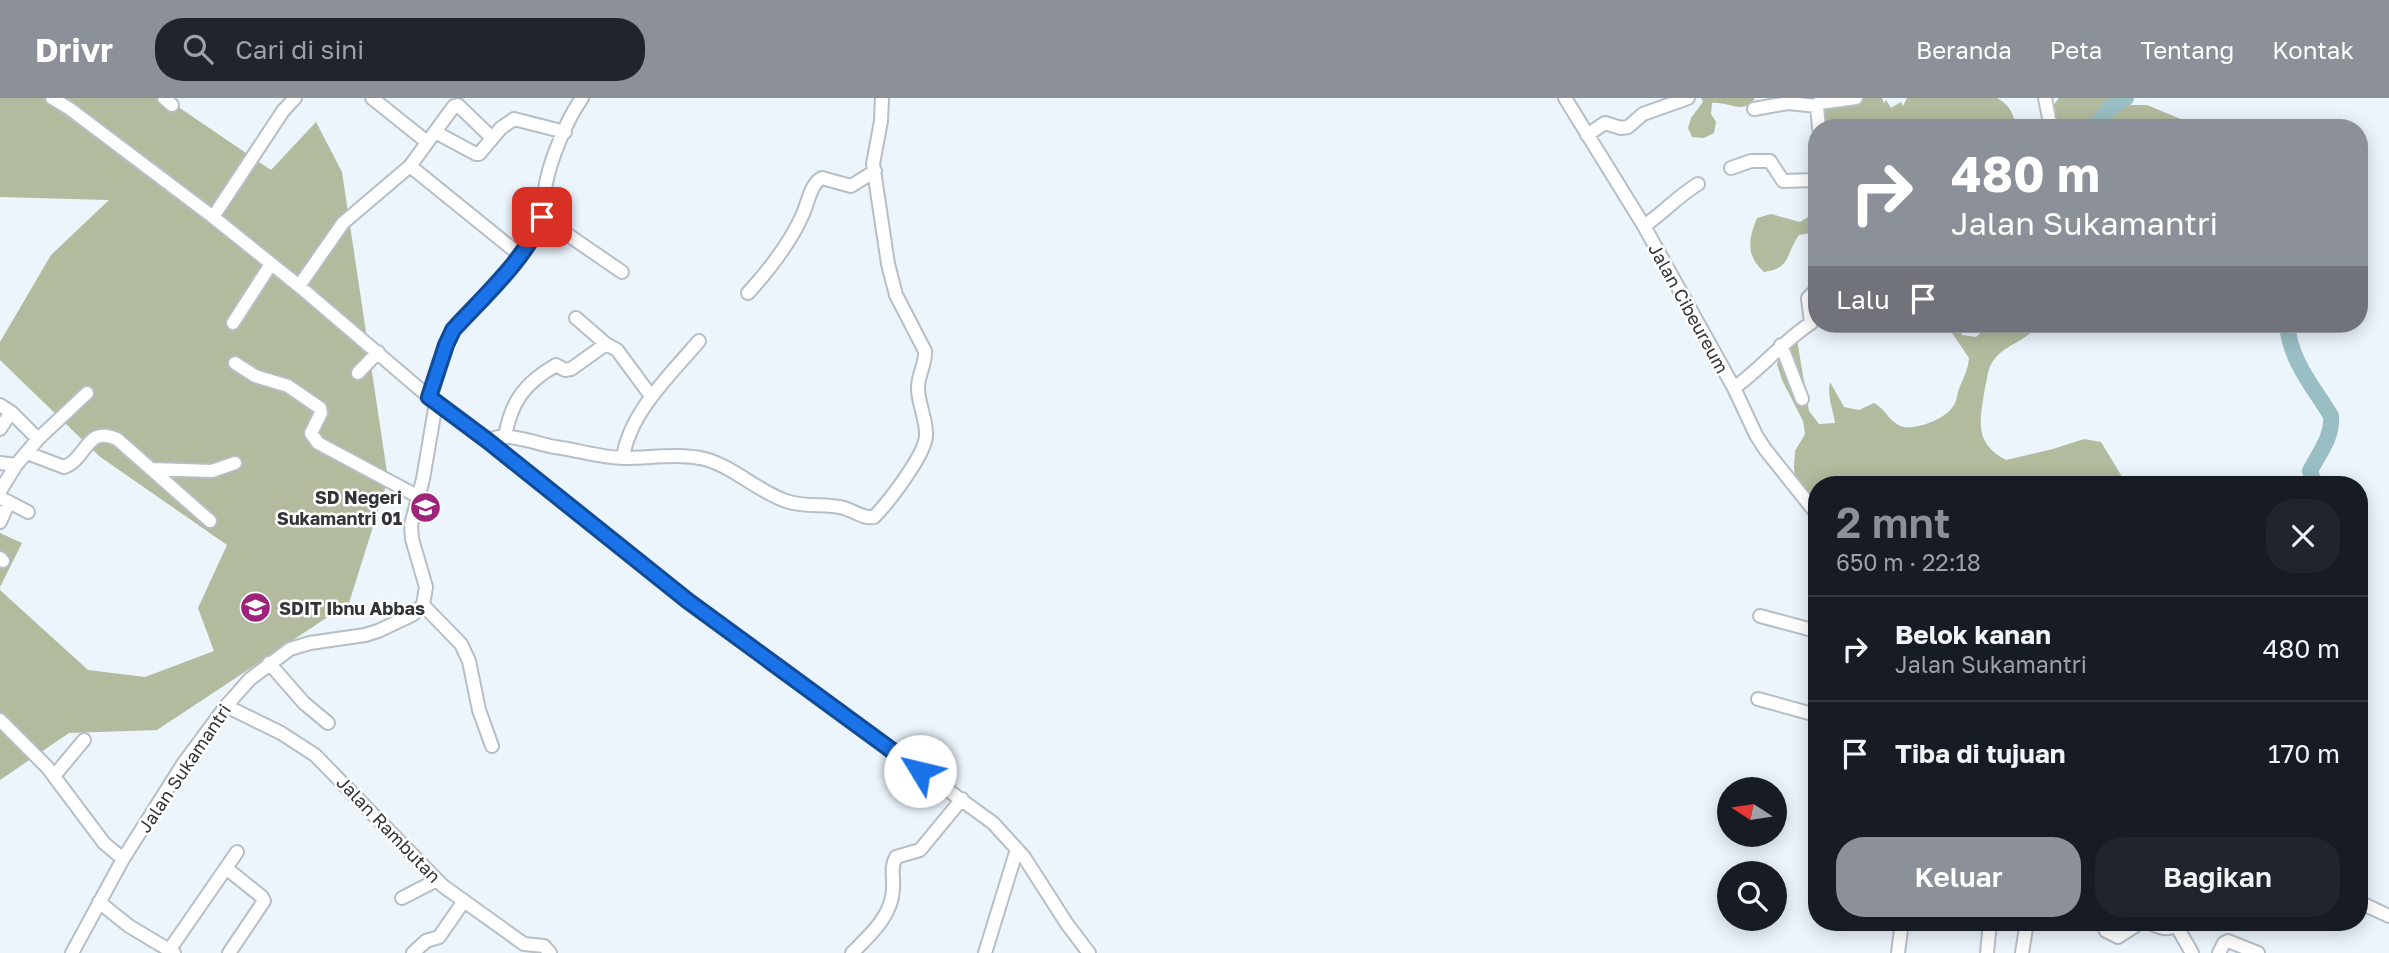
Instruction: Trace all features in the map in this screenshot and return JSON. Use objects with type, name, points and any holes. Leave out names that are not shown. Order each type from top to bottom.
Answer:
[{"type":"street","points":[[52,98],[213,217],[299,286],[432,400],[488,441],[688,601],[993,823],[1017,849],[1090,953]]},
{"type":"street","points":[[70,109],[79,98]]},
{"type":"street","points":[[213,217],[283,111],[295,98]]},
{"type":"street","points":[[372,98],[431,137],[472,154],[479,154],[506,123],[516,119],[565,132]]},
{"type":"street","points":[[492,746],[479,710],[469,661],[461,644],[423,605],[426,587],[411,533],[432,400],[446,345],[453,330],[536,234],[542,217],[549,172],[575,108],[582,98]]},
{"type":"street","points":[[488,441],[496,436],[505,436],[623,458],[672,454],[705,460],[787,502],[837,507],[868,518],[876,515],[916,458],[926,435],[918,392],[925,351],[893,286],[873,156],[881,121],[882,98]]},
{"type":"street","name":"Jalan Cibeureum","points":[[1565,98],[1644,226],[1765,449],[1808,503]]},
{"type":"street","points":[[1587,135],[1605,123],[1628,127],[1639,116],[1688,98]]},
{"type":"street","points":[[1754,109],[1788,103],[1817,106],[1819,103],[1856,98]]},
{"type":"street","points":[[2045,98],[2049,119]]},
{"type":"street","points":[[299,286],[343,223],[410,166],[456,105],[492,138]]},
{"type":"street","points":[[1817,106],[1818,119]]},
{"type":"street","points":[[1731,168],[1751,162],[1770,161],[1783,180],[1808,180]]},
{"type":"street","points":[[410,166],[520,255]]},
{"type":"street","points":[[748,293],[781,253],[802,216],[816,182],[822,178],[852,186],[875,171]]},
{"type":"street","points":[[1644,226],[1676,198],[1698,184]]},
{"type":"street","points":[[542,217],[622,272]]},
{"type":"street","points":[[233,323],[271,264]]},
{"type":"street","points":[[576,318],[617,350],[651,396]]},
{"type":"street","points":[[1734,388],[1781,345],[1808,326]]},
{"type":"street","points":[[623,458],[630,437],[651,396],[699,341]]},
{"type":"street","points":[[505,436],[513,405],[536,379],[556,365],[565,370],[571,369],[606,344]]},
{"type":"street","points":[[1781,345],[1802,399]]},
{"type":"street","points":[[358,373],[377,352]]},
{"type":"street","points":[[235,363],[254,376],[288,386],[320,408],[321,413],[311,433],[318,443],[418,496]]},
{"type":"street","points":[[0,491],[16,465],[38,439],[86,393]]},
{"type":"street","points":[[0,429],[6,409],[38,439]]},
{"type":"street","points":[[27,453],[64,467],[73,463],[94,438],[104,435],[117,439],[210,521]]},
{"type":"street","points":[[0,463],[16,465]]},
{"type":"street","points":[[150,468],[202,472],[234,463]]},
{"type":"street","points":[[0,522],[5,500],[28,512]]},
{"type":"street","name":"Jalan Sukamantri","points":[[72,953],[123,859],[183,764],[226,706],[250,679],[269,663],[299,646],[378,631],[412,615],[423,605]]},
{"type":"street","points":[[1760,616],[1808,629]]},
{"type":"street","points":[[269,663],[304,703],[328,723]]},
{"type":"street","points":[[1758,699],[1808,713]]},
{"type":"street","name":"Jalan Rambutan","points":[[226,706],[281,733],[315,755],[437,880],[524,944],[544,946],[550,953]]},
{"type":"street","points":[[0,720],[54,776],[104,843],[123,859]]},
{"type":"street","points":[[54,776],[84,740]]},
{"type":"street","points":[[852,953],[888,911],[893,892],[892,863],[896,857],[919,850],[962,799]]},
{"type":"street","points":[[985,953],[1017,849]]},
{"type":"street","points":[[99,902],[128,926],[172,951],[237,852]]},
{"type":"street","points":[[226,868],[264,901],[229,953]]},
{"type":"street","points":[[402,898],[437,880]]},
{"type":"street","points":[[414,953],[426,941],[439,937],[464,901]]},
{"type":"street","points":[[2368,906],[2389,916]]},
{"type":"street","points":[[1898,953],[1901,931]]},
{"type":"street","points":[[1987,953],[1989,931]]},
{"type":"street","points":[[2022,953],[2026,931]]},
{"type":"street","points":[[2106,931],[2118,937],[2127,931]]},
{"type":"street","points":[[2177,931],[2183,953]]},
{"type":"street","points":[[2179,931],[2192,953]]},
{"type":"street","points":[[2219,953],[2228,941],[2258,953]]},
{"type":"green space","points":[[0,98],[165,98],[271,170],[316,122],[342,172],[388,479],[349,603],[157,730],[69,733],[0,780],[0,590],[88,670],[145,677],[214,651],[198,608],[227,545],[99,456],[0,360],[0,342],[51,255],[109,200],[0,197]]},
{"type":"green space","points":[[1701,98],[1755,98],[1741,107],[1712,103],[1711,114],[1716,122],[1714,133],[1704,138],[1692,137],[1688,128],[1691,118],[1703,102]]},
{"type":"green space","points":[[1841,98],[1882,98],[1891,108],[1901,102],[1903,106],[1907,98],[1997,98],[2011,110],[2014,119],[1823,119],[1826,107],[1835,109]]},
{"type":"green space","points":[[2059,98],[2109,98],[2131,105],[2147,105],[2180,119],[2043,119]]},
{"type":"green space","points":[[1771,214],[1800,222],[1808,217],[1808,233],[1799,235],[1784,264],[1764,272],[1754,260],[1750,247],[1757,218]]},
{"type":"green space","points":[[1952,333],[1976,337],[1980,333],[2030,333],[2001,352],[1989,368],[1981,429],[1988,446],[1995,453],[2006,460],[2084,439],[2101,442],[2122,476],[1808,476],[1808,504],[1795,481],[1795,451],[1805,434],[1803,421],[1777,364],[1783,349],[1797,340],[1809,411],[1819,424],[1835,423],[1830,382],[1844,407],[1859,410],[1874,403],[1904,427],[1939,419],[1956,402],[1969,358]]},
{"type":"green space","points":[[0,533],[22,543],[0,587]]},
{"type":"waterway","points":[[2101,119],[2108,110],[2126,98]]},
{"type":"waterway","points":[[2288,333],[2297,361],[2331,416],[2328,438],[2310,471],[2312,476]]},
{"type":"place","name":"SD Negeri Sukamantri 01","points":[[425,507]]},
{"type":"place","name":"SDIT Ibnu Abbas","points":[[256,608]]},
{"type":"route","points":[[542,217],[536,234],[523,251],[453,330],[429,397],[688,601],[920,771]]}]
